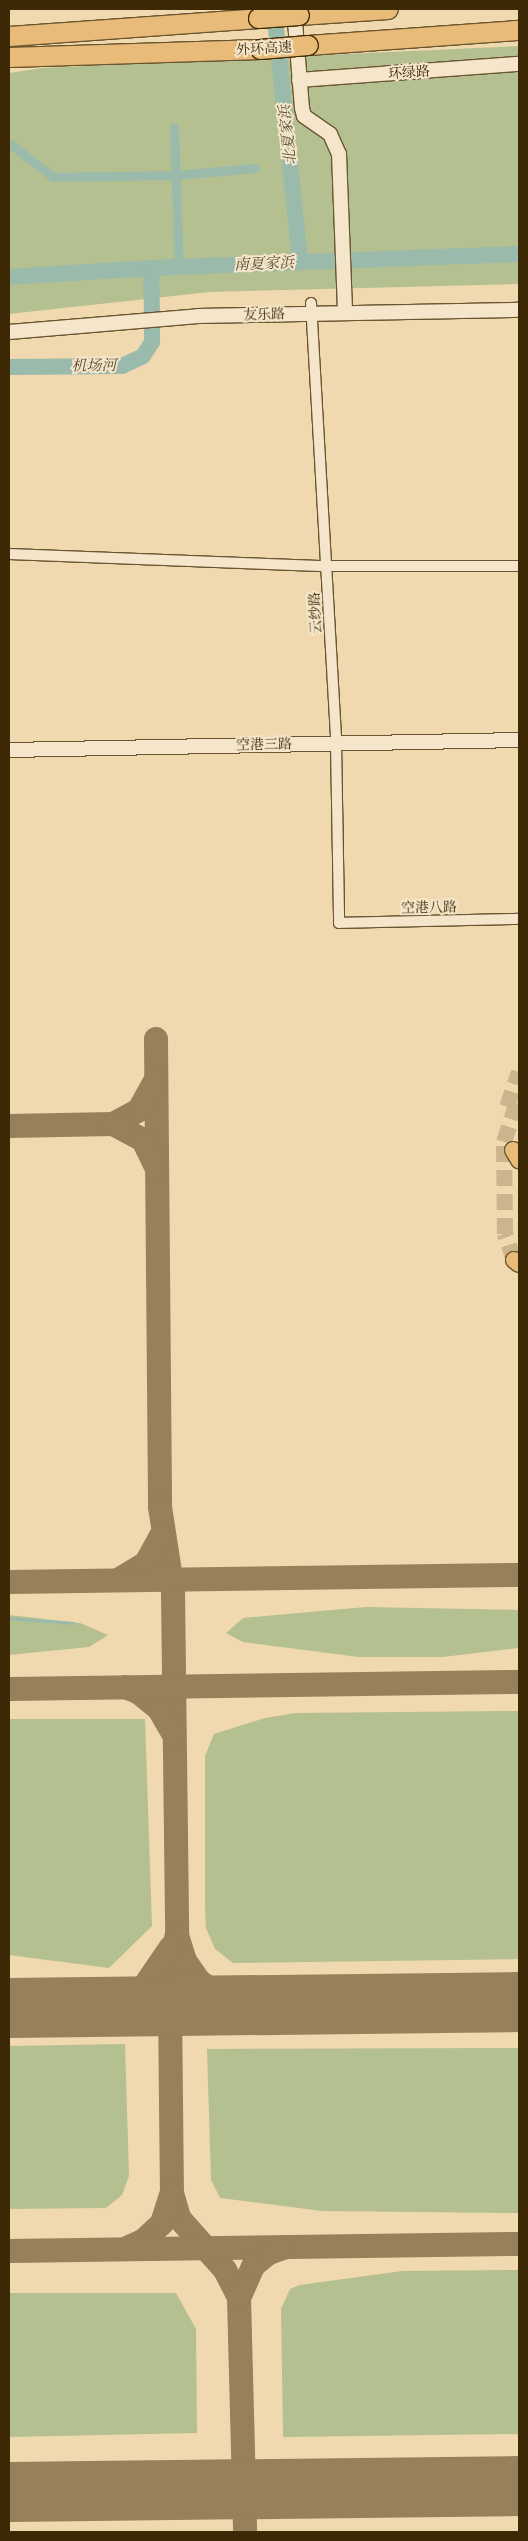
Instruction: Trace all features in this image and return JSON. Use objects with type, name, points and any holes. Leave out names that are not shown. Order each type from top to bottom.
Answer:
[{"type":"highway","points":[[9,36],[258,18],[296,12],[388,9]]},
{"type":"highway","name":"外环高速","points":[[9,57],[260,49],[519,30]]},
{"type":"street","points":[[296,12],[299,80],[304,116],[330,134],[336,142],[344,232],[345,307]]},
{"type":"street","name":"环绿路","points":[[299,80],[519,64]]},
{"type":"street","name":"友乐路","points":[[9,322],[131,311],[311,308],[519,300]]},
{"type":"street","name":"友乐路","points":[[345,307],[519,310]]},
{"type":"street","name":"友乐路","points":[[9,332],[132,320],[311,308]]},
{"type":"street","name":"云纱路","points":[[311,308],[336,743],[339,923]]},
{"type":"street","points":[[9,554],[326,566],[519,566]]},
{"type":"street","name":"空港三路","points":[[9,750],[519,740]]},
{"type":"street","name":"空港八路","points":[[339,923],[519,919]]},
{"type":"green space","points":[[519,46],[519,284],[209,292],[9,314],[9,73],[42,68]]},
{"type":"green space","points":[[366,1607],[519,1610],[519,1648],[443,1657],[359,1657],[243,1642],[226,1633],[243,1618]]},
{"type":"green space","points":[[9,1615],[80,1623],[108,1635],[89,1647],[9,1655]]},
{"type":"green space","points":[[519,1711],[519,1959],[233,1963],[215,1949],[206,1928],[205,1908],[205,1756],[214,1734],[265,1718],[296,1713]]},
{"type":"green space","points":[[9,1719],[145,1719],[152,1926],[109,1968],[9,1955]]},
{"type":"green space","points":[[125,2044],[129,2176],[122,2195],[106,2208],[9,2209],[9,2046]]},
{"type":"green space","points":[[519,2048],[519,2213],[322,2211],[220,2198],[211,2180],[207,2049]]},
{"type":"green space","points":[[519,2270],[519,2434],[283,2437],[281,2309],[290,2289],[300,2285],[402,2271]]},
{"type":"green space","points":[[9,2293],[176,2293],[196,2329],[197,2433],[9,2437]]},
{"type":"waterway","name":"北夏家浜","points":[[274,9],[300,262]]},
{"type":"waterway","points":[[174,127],[179,267]]},
{"type":"waterway","points":[[9,143],[53,177],[176,175],[255,168]]},
{"type":"waterway","name":"南夏家浜","points":[[9,277],[151,268],[519,254]]},
{"type":"waterway","name":"机场河","points":[[151,268],[152,314]]},
{"type":"waterway","name":"机场河","points":[[9,367],[122,366],[143,356],[152,342],[152,324]]},
{"type":"waterway","points":[[9,1618],[73,1623]]},
{"type":"taxiway","points":[[156,1039],[160,1507],[173,1591],[177,1933],[171,1967],[170,2006],[172,2193],[179,2218],[225,2270],[239,2298],[245,2532]]},
{"type":"taxiway","points":[[113,1124],[139,1110],[155,1081]]},
{"type":"taxiway","points":[[9,1126],[113,1124],[143,1140],[155,1165]]},
{"type":"taxiway","points":[[118,1580],[146,1563],[163,1532]]},
{"type":"taxiway","points":[[9,1582],[519,1575]]},
{"type":"taxiway","points":[[9,1689],[519,1682]]},
{"type":"taxiway","points":[[125,1687],[138,1692],[159,1709],[174,1735]]},
{"type":"taxiway","points":[[177,1935],[185,1961],[199,1981],[214,1992],[249,2005]]},
{"type":"taxiway","points":[[9,1992],[107,2007],[116,2005],[143,1988],[171,1947]]},
{"type":"taxiway","points":[[127,2248],[143,2241],[162,2223],[172,2193]]},
{"type":"taxiway","points":[[9,2251],[519,2244]]},
{"type":"taxiway","points":[[239,2298],[254,2265],[269,2253],[283,2248]]},
{"type":"runway","points":[[9,2008],[519,2002]]},
{"type":"runway","points":[[9,2492],[519,2486]]},
{"type":"tunnel","points":[[507,1107],[519,1072]]},
{"type":"tunnel","points":[[514,1260],[505,1234],[504,1142],[519,1096]]}]
